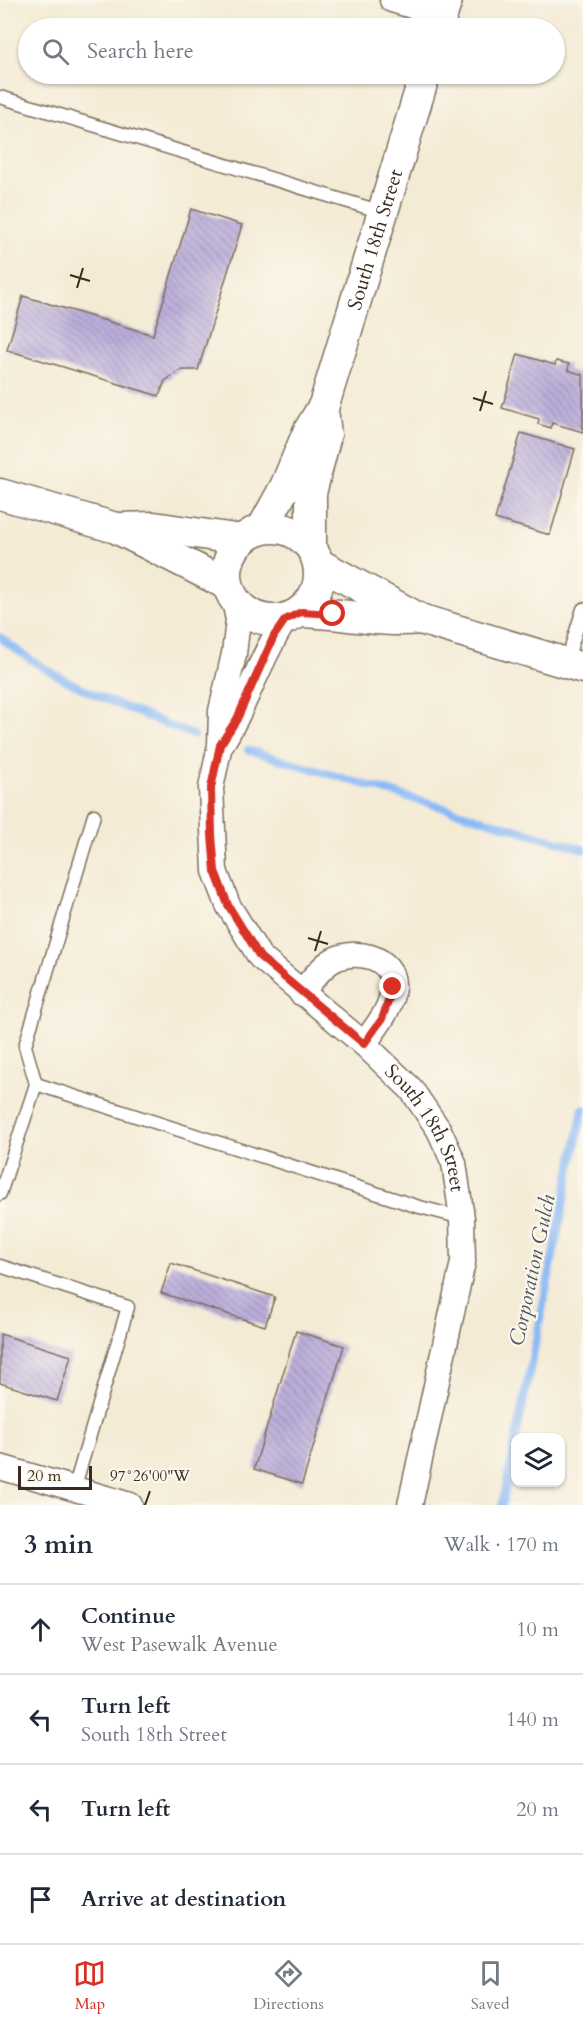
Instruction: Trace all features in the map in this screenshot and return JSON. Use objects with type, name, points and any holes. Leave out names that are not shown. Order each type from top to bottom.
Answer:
[{"type":"street","points":[[392,0],[443,15]]},
{"type":"street","name":"South 18th Street","points":[[252,535],[285,488],[308,432],[324,405],[422,84]]},
{"type":"street","name":"South 18th Street","points":[[315,555],[311,493],[326,435],[324,405]]},
{"type":"street","points":[[0,494],[116,528],[231,593],[248,613],[265,620],[293,616],[352,614],[390,622],[420,619]]},
{"type":"street","points":[[116,528],[154,527],[252,535],[276,528],[289,531],[301,537],[315,555],[420,619],[574,665]]},
{"type":"street","points":[[231,593],[229,561],[252,535]]},
{"type":"street","points":[[293,616],[313,599],[320,582],[315,555]]},
{"type":"street","name":"South 18th Street","points":[[231,593],[238,620],[234,654],[221,711],[220,745],[211,788],[215,871],[228,905],[260,957],[364,1044],[411,1089],[439,1130],[454,1163],[462,1218],[464,1262],[410,1505]]},
{"type":"street","name":"South 18th Street","points":[[220,745],[237,719],[261,662],[293,616]]},
{"type":"street","points":[[301,993],[329,962],[346,954],[364,954],[380,962],[392,974],[393,987],[382,1019],[364,1044]]},
{"type":"street","points":[[0,1467],[130,1505]]},
{"type":"lane","points":[[0,97],[382,212]]},
{"type":"lane","points":[[574,665],[583,609]]},
{"type":"lane","points":[[0,1194],[36,1084],[25,1046],[94,815]]},
{"type":"lane","points":[[36,1084],[416,1206],[462,1218]]},
{"type":"lane","points":[[0,1266],[128,1307],[74,1489]]},
{"type":"building","points":[[191,209],[242,225],[198,370],[181,370],[165,381],[159,396],[7,350],[23,296],[153,335]]},
{"type":"building","points":[[518,354],[555,365],[556,361],[569,364],[568,370],[583,375],[583,432],[552,423],[551,428],[538,424],[539,419],[502,408]]},
{"type":"building","points":[[521,433],[575,449],[550,535],[495,519]]},
{"type":"building","points":[[171,1263],[275,1297],[265,1326],[161,1293]]},
{"type":"building","points":[[296,1331],[344,1346],[302,1484],[254,1469]]},
{"type":"building","points":[[0,1334],[71,1356],[57,1401],[0,1383]]},
{"type":"waterway","points":[[0,637],[44,668],[68,681],[193,735]]},
{"type":"waterway","points":[[248,750],[583,849]]},
{"type":"waterway","name":"Corporation Gulch","points":[[517,1433],[583,1109]]},
{"type":"waterway","name":"Corporation Gulch","points":[[502,1505],[511,1463]]},
{"type":"route","points":[[333,614],[301,612],[285,620],[261,662],[237,719],[220,745],[211,788],[215,871],[228,905],[260,957],[364,1044],[382,1019],[390,1002],[393,987]]}]
